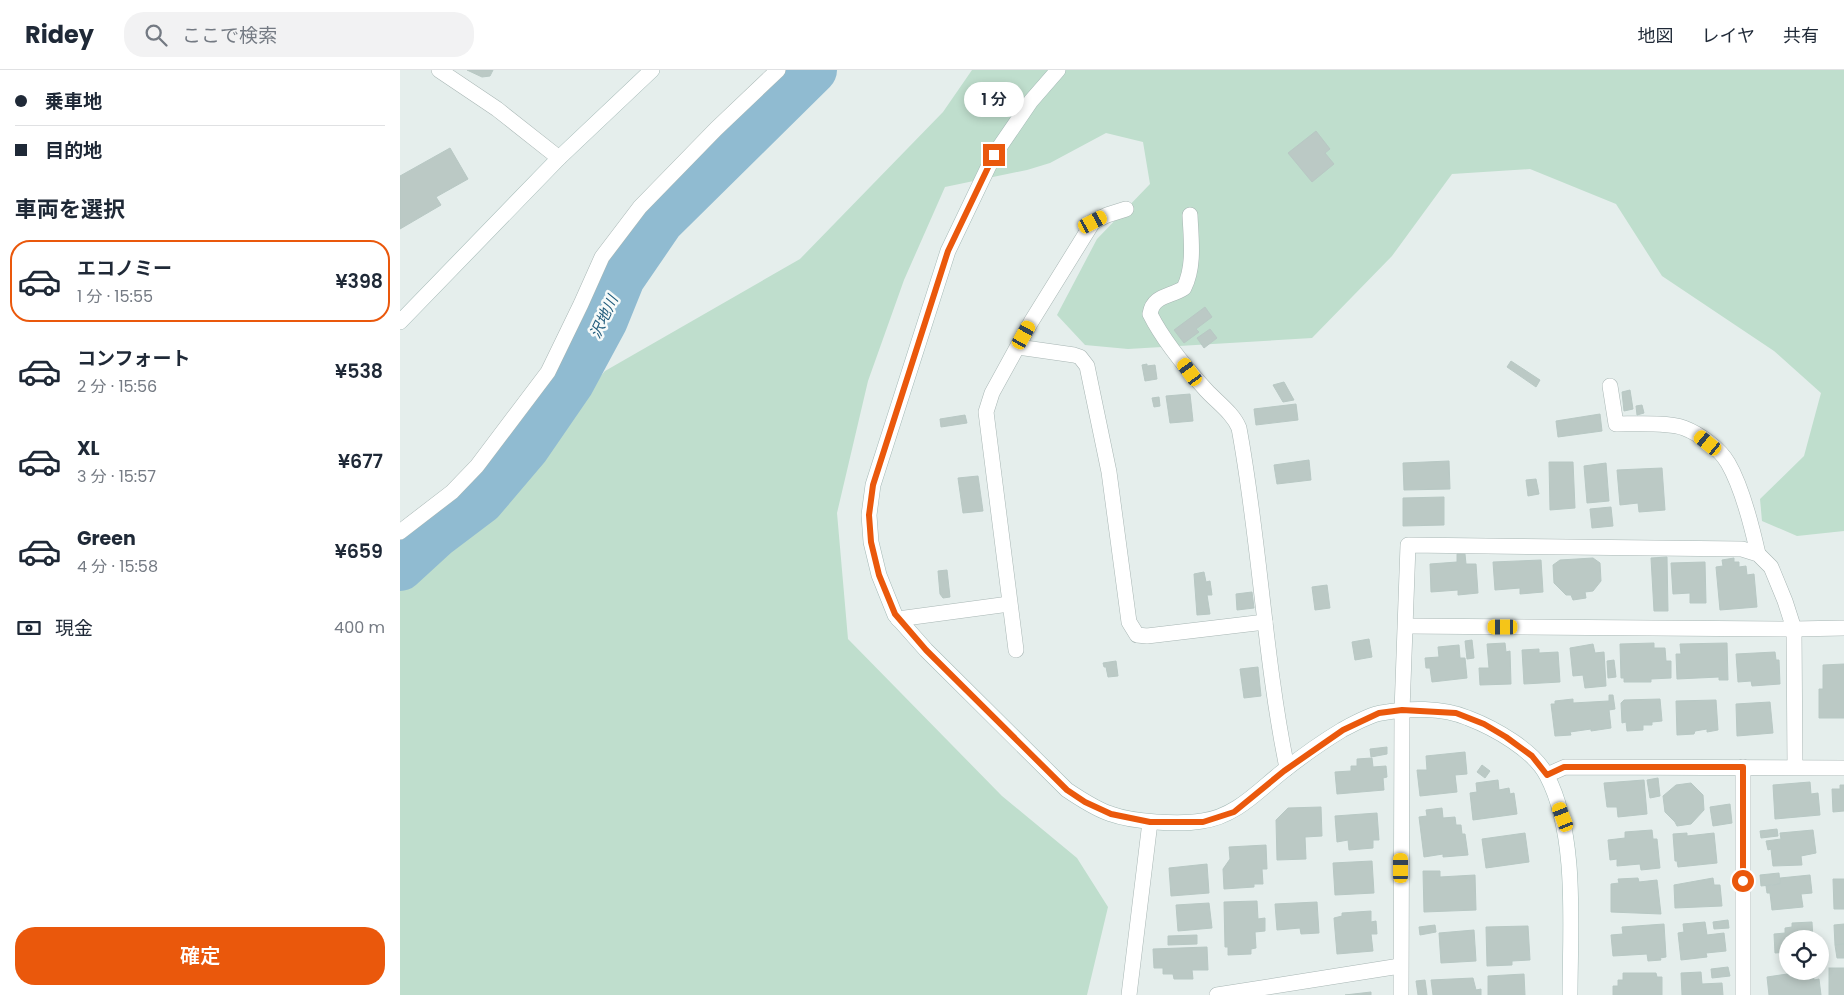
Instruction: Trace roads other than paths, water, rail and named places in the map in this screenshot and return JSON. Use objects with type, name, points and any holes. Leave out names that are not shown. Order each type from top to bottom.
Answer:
[{"type":"street","points":[[439,70],[498,110],[559,158]]},
{"type":"street","points":[[400,322],[559,158],[652,70]]},
{"type":"street","points":[[400,532],[452,492],[477,466],[548,372],[582,304],[602,257],[640,207],[716,129],[778,70]]},
{"type":"street","points":[[1058,70],[1031,101],[994,155],[948,251],[873,485],[869,515],[871,542],[879,575],[895,614],[926,650],[1067,790],[1085,802],[1111,814],[1150,822],[1203,822],[1234,812],[1288,768],[1343,730],[1379,713],[1402,710],[1456,713],[1484,724],[1532,756],[1547,775],[1563,817],[1569,866],[1570,995]]},
{"type":"street","points":[[1016,650],[986,412],[992,393],[1093,222],[1126,209]]},
{"type":"street","points":[[1190,215],[1191,258],[1188,279],[1184,288],[1158,299],[1151,306],[1150,314],[1190,372],[1221,406],[1236,418],[1248,482],[1274,695],[1288,768]]},
{"type":"street","points":[[1018,347],[1074,355],[1080,357],[1087,366],[1109,472],[1129,622],[1132,629],[1138,635],[1147,636],[1265,622]]},
{"type":"street","points":[[1610,386],[1616,424],[1683,427],[1698,435],[1718,451],[1728,463],[1738,484],[1753,531],[1758,554]]},
{"type":"street","points":[[1400,995],[1402,710],[1408,545],[1742,550],[1758,554],[1771,567],[1785,600],[1794,629],[1795,767]]},
{"type":"street","points":[[898,618],[1009,604]]},
{"type":"street","points":[[1406,626],[1844,628]]},
{"type":"street","points":[[1547,775],[1564,767],[1844,768]]},
{"type":"street","points":[[1743,767],[1743,995]]},
{"type":"street","points":[[1129,995],[1150,822]]},
{"type":"street","points":[[1217,995],[1400,966]]},
{"type":"waterway","name":"沢地川","points":[[400,567],[436,534],[481,500],[526,447],[570,383],[604,320],[621,278],[660,221],[813,70]]}]
